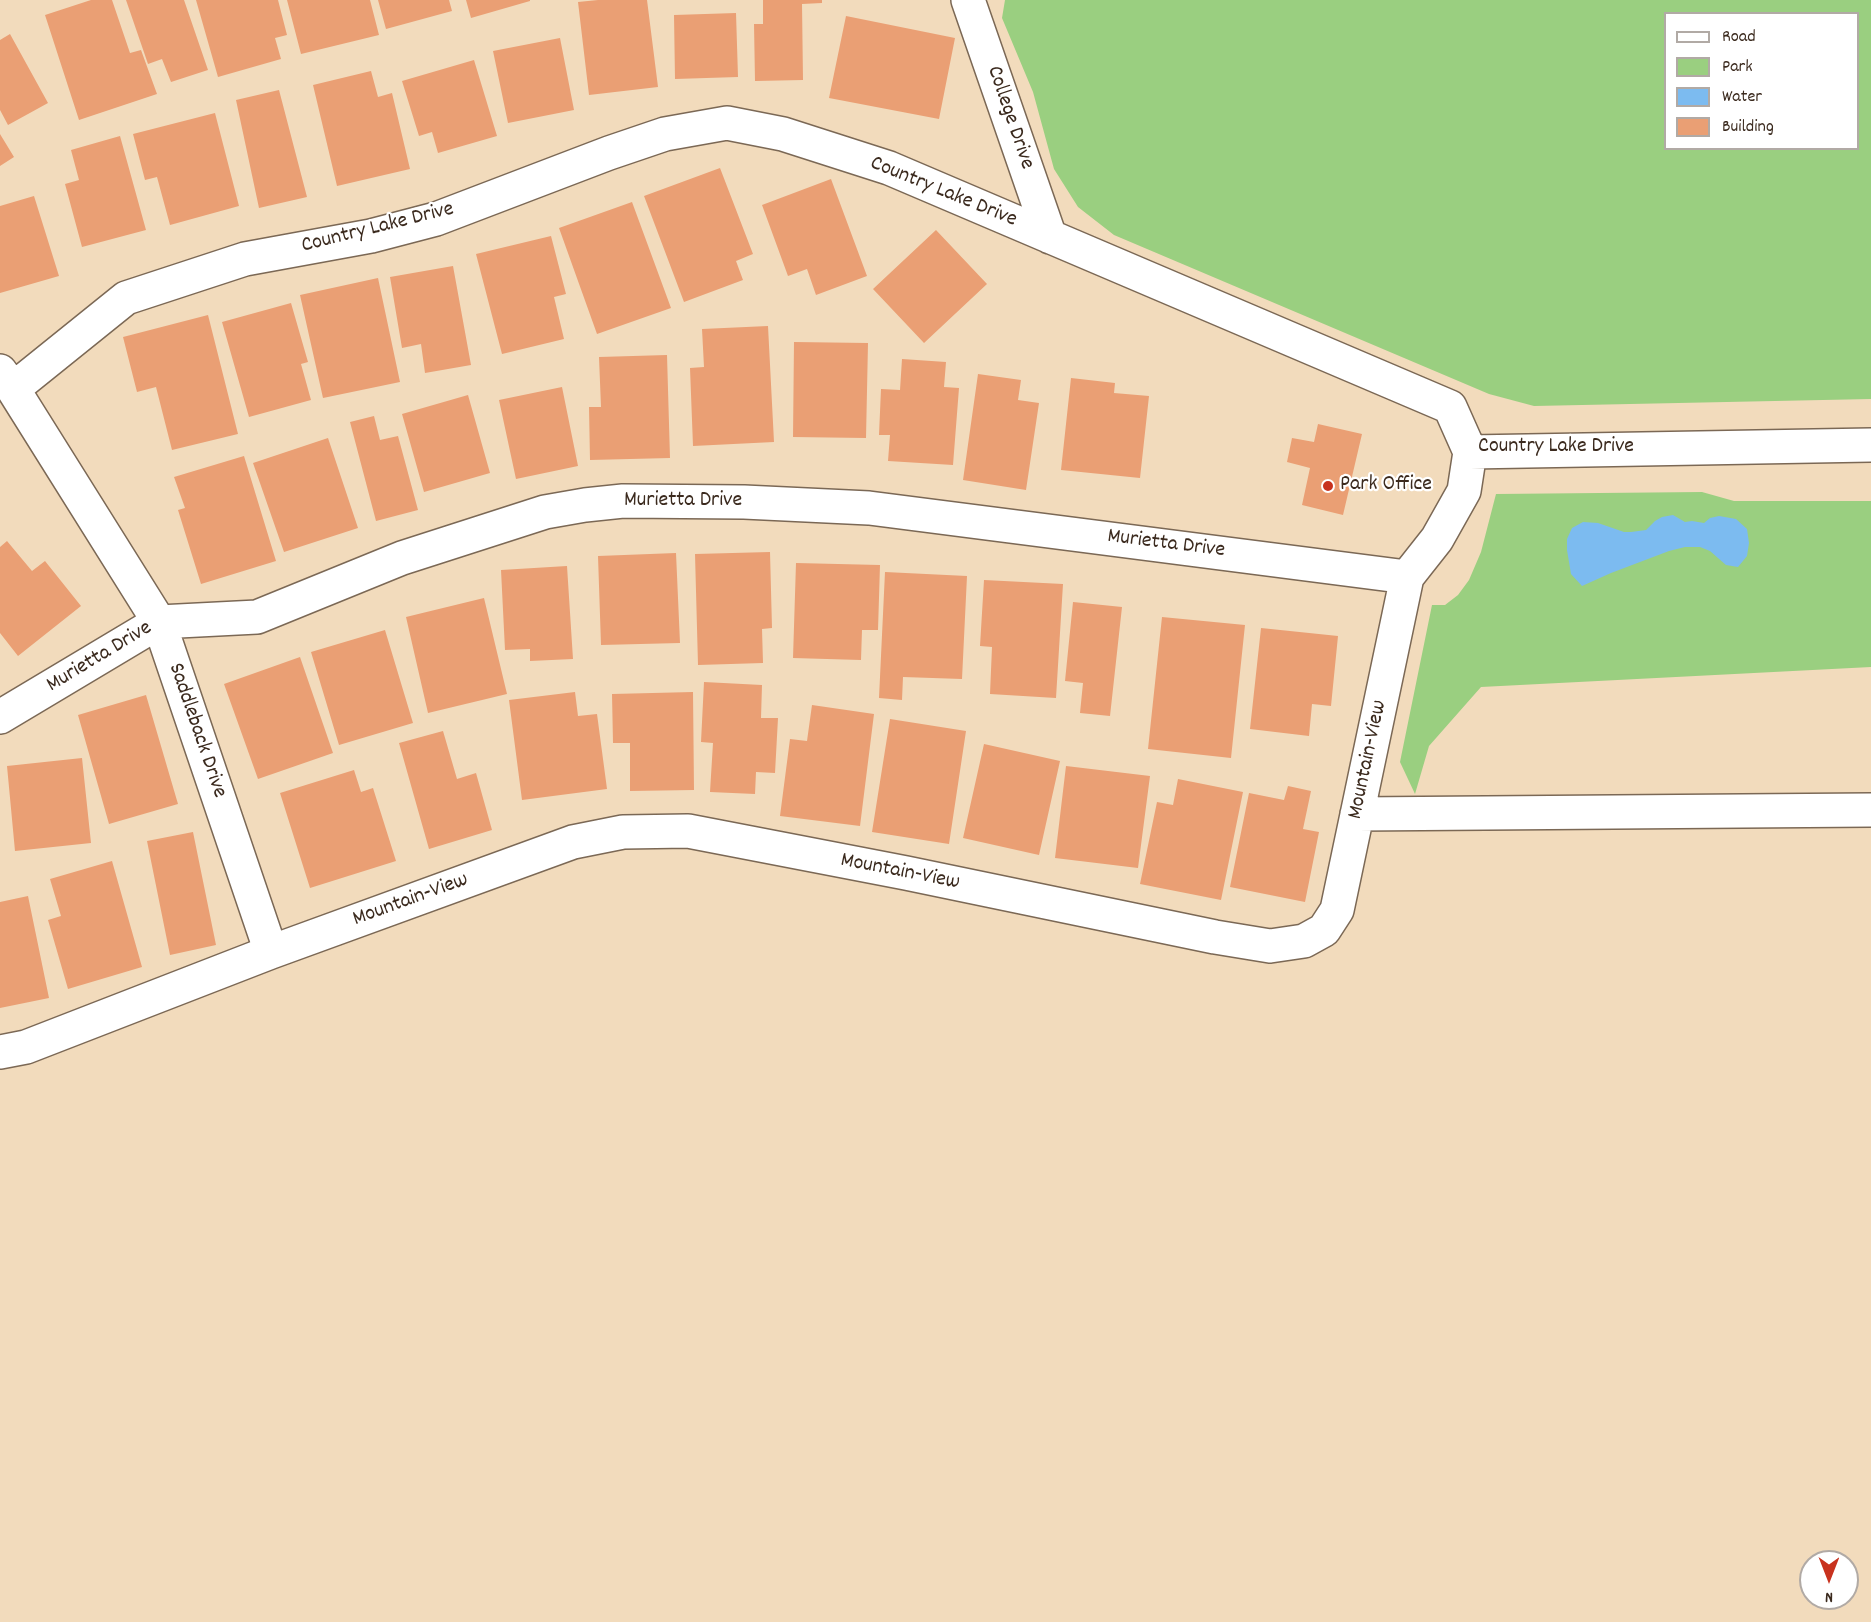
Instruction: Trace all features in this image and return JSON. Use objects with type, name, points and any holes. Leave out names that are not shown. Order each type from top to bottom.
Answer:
[{"type":"lane","name":"College Drive","points":[[969,0],[1050,237]]},
{"type":"lane","name":"Country Lake Drive","points":[[7,380],[126,298],[245,259],[371,236],[436,219],[665,134],[727,123],[783,135],[890,168],[1450,407],[1470,452],[1871,445]]},
{"type":"lane","name":"Saddleback Drive","points":[[7,380],[159,622],[271,952]]},
{"type":"lane","name":"Mountain-View","points":[[0,1052],[26,1047],[271,952],[573,842],[623,832],[688,831],[906,873],[1215,937],[1270,946],[1304,941],[1324,930],[1337,910],[1407,577],[1437,539],[1464,491],[1470,452]]},
{"type":"lane","name":"Murietta Drive","points":[[0,717],[159,622],[257,617],[413,554],[545,512],[623,501],[744,502],[870,508],[1407,577]]},
{"type":"lane","points":[[1357,814],[1871,810]]},
{"type":"green space","points":[[1005,0],[1871,0],[1871,399],[1534,406],[1489,394],[1114,235],[1078,207],[1054,169],[1033,92],[1002,18]]},
{"type":"green space","points":[[1702,492],[1734,501],[1871,501],[1871,667],[1481,687],[1429,746],[1415,794],[1400,762],[1432,605],[1445,605],[1458,595],[1469,580],[1481,552],[1496,494]]},
{"type":"water","points":[[1673,515],[1685,522],[1704,523],[1710,518],[1719,516],[1736,519],[1747,529],[1749,543],[1747,556],[1738,567],[1726,565],[1710,551],[1700,547],[1685,547],[1669,551],[1582,586],[1571,574],[1567,539],[1572,528],[1583,522],[1598,523],[1624,532],[1631,532],[1646,530],[1662,517]]},
{"type":"building","points":[[91,0],[112,0],[130,53],[141,50],[157,94],[79,120],[45,15]]},
{"type":"building","points":[[126,0],[184,0],[208,70],[171,82],[162,59],[148,64]]},
{"type":"building","points":[[196,0],[278,0],[287,35],[275,38],[281,59],[218,77]]},
{"type":"building","points":[[287,0],[370,0],[379,35],[301,54]]},
{"type":"building","points":[[378,0],[449,0],[452,11],[386,29]]},
{"type":"building","points":[[466,0],[530,0],[530,1],[471,18]]},
{"type":"building","points":[[647,0],[658,87],[589,95],[578,2]]},
{"type":"building","points":[[763,0],[822,0],[822,3],[802,4],[803,80],[755,81],[754,24],[763,24]]},
{"type":"building","points":[[736,13],[738,77],[675,79],[674,15]]},
{"type":"building","points":[[846,16],[955,38],[939,119],[829,98]]},
{"type":"building","points":[[10,34],[48,103],[8,125],[0,110],[0,40]]},
{"type":"building","points":[[560,38],[574,110],[508,123],[493,51]]},
{"type":"building","points":[[474,60],[497,136],[438,153],[432,132],[419,136],[402,81]]},
{"type":"building","points":[[371,71],[378,97],[392,93],[410,169],[337,186],[313,85]]},
{"type":"building","points":[[279,90],[307,197],[259,208],[236,100]]},
{"type":"building","points":[[215,113],[239,206],[170,225],[157,177],[145,180],[133,134]]},
{"type":"building","points":[[0,134],[14,157],[0,166]]},
{"type":"building","points":[[120,136],[146,230],[82,247],[65,184],[79,180],[71,150]]},
{"type":"building","points":[[720,168],[753,254],[736,261],[743,280],[684,302],[644,196]]},
{"type":"building","points":[[831,179],[867,276],[816,295],[807,269],[788,276],[762,205]]},
{"type":"building","points":[[34,196],[59,276],[0,293],[0,206]]},
{"type":"building","points":[[632,202],[671,308],[597,334],[559,228]]},
{"type":"building","points":[[936,230],[987,284],[924,343],[873,289]]},
{"type":"building","points":[[551,236],[566,294],[554,297],[564,339],[502,354],[476,254]]},
{"type":"building","points":[[453,266],[471,365],[425,373],[421,344],[402,348],[390,277]]},
{"type":"building","points":[[378,278],[400,382],[323,398],[300,295]]},
{"type":"building","points":[[291,303],[308,362],[301,364],[311,400],[249,417],[222,322]]},
{"type":"building","points":[[208,315],[238,434],[172,450],[156,387],[137,392],[123,337]]},
{"type":"building","points":[[768,326],[774,442],[693,446],[690,368],[704,367],[702,329]]},
{"type":"building","points":[[794,342],[868,343],[866,438],[793,437]]},
{"type":"building","points":[[667,355],[670,458],[590,460],[589,407],[601,407],[599,357]]},
{"type":"building","points":[[902,359],[946,362],[944,387],[959,388],[953,465],[888,461],[890,435],[879,435],[881,389],[900,390]]},
{"type":"building","points":[[978,374],[1021,380],[1018,400],[1039,403],[1026,490],[963,480]]},
{"type":"building","points":[[1071,378],[1115,383],[1114,393],[1149,396],[1140,478],[1061,470]]},
{"type":"building","points":[[562,387],[578,466],[516,479],[499,400]]},
{"type":"building","points":[[468,395],[490,473],[424,492],[402,414]]},
{"type":"building","points":[[374,416],[380,440],[398,436],[418,510],[376,521],[350,422]]},
{"type":"building","name":"Park Office","points":[[1318,424],[1362,434],[1343,515],[1302,505],[1310,468],[1287,462],[1292,438],[1314,442]]},
{"type":"building","points":[[328,438],[358,528],[284,552],[253,463]]},
{"type":"building","points":[[244,456],[276,561],[201,584],[178,510],[185,508],[174,477]]},
{"type":"building","points":[[7,541],[32,571],[45,561],[81,606],[18,656],[0,633],[0,547]]},
{"type":"building","points":[[770,552],[772,628],[762,629],[763,663],[698,665],[695,554]]},
{"type":"building","points":[[676,553],[680,643],[601,645],[598,556]]},
{"type":"building","points":[[796,563],[880,565],[878,630],[862,630],[861,660],[793,658]]},
{"type":"building","points":[[567,566],[573,659],[530,661],[530,649],[505,650],[501,570]]},
{"type":"building","points":[[885,572],[967,576],[962,679],[903,677],[902,700],[879,698]]},
{"type":"building","points":[[984,580],[1063,584],[1056,698],[990,694],[992,647],[980,646]]},
{"type":"building","points":[[484,598],[507,694],[428,713],[406,617]]},
{"type":"building","points":[[1073,602],[1122,607],[1110,716],[1080,713],[1083,683],[1065,681]]},
{"type":"building","points":[[1162,617],[1245,625],[1231,758],[1148,749]]},
{"type":"building","points":[[1261,628],[1338,636],[1331,706],[1312,704],[1309,736],[1250,729]]},
{"type":"building","points":[[385,630],[413,723],[339,745],[311,652]]},
{"type":"building","points":[[300,657],[333,753],[258,779],[224,684]]},
{"type":"building","points":[[704,682],[762,685],[761,718],[778,718],[775,773],[756,772],[755,794],[710,792],[713,743],[701,742]]},
{"type":"building","points":[[575,692],[578,716],[597,714],[607,789],[522,800],[509,700]]},
{"type":"building","points":[[693,692],[694,790],[630,791],[630,743],[613,743],[612,694]]},
{"type":"building","points":[[146,695],[178,804],[109,824],[78,715]]},
{"type":"building","points":[[812,705],[874,714],[860,826],[780,816],[790,739],[807,741]]},
{"type":"building","points":[[890,719],[966,731],[949,844],[872,832]]},
{"type":"building","points":[[443,731],[457,779],[476,773],[492,830],[429,849],[399,743]]},
{"type":"building","points":[[984,744],[1060,761],[1039,855],[963,838]]},
{"type":"building","points":[[82,758],[91,843],[15,851],[7,766]]},
{"type":"building","points":[[1066,766],[1150,776],[1138,868],[1055,858]]},
{"type":"building","points":[[354,770],[361,792],[373,788],[396,861],[310,888],[280,793]]},
{"type":"building","points":[[1178,779],[1243,792],[1221,900],[1140,884],[1157,802],[1173,805]]},
{"type":"building","points":[[1288,786],[1311,791],[1303,829],[1319,832],[1305,902],[1230,887],[1249,793],[1284,800]]},
{"type":"building","points":[[193,832],[216,945],[170,955],[147,841]]},
{"type":"building","points":[[112,861],[142,967],[68,989],[48,920],[61,916],[50,879]]},
{"type":"building","points":[[28,896],[49,998],[0,1008],[0,902]]},
{"type":"place","name":"Park Office","points":[[1328,486]]}]
